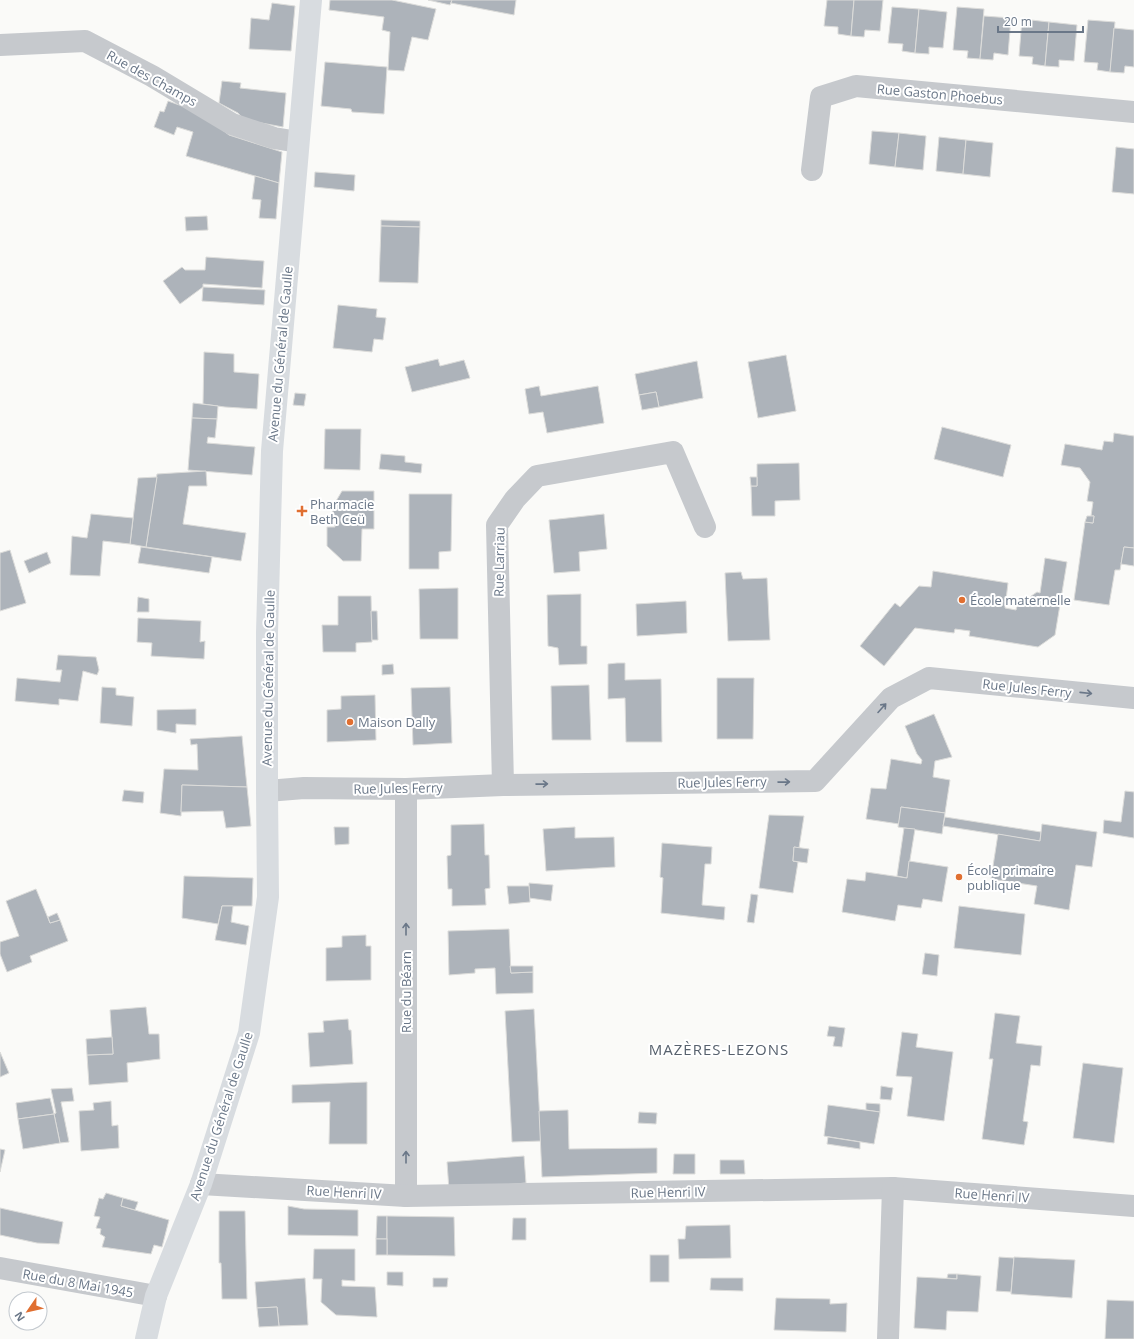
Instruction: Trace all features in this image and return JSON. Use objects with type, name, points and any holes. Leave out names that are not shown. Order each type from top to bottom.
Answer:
[{"type":"main road","name":"Avenue du Général de Gaulle","points":[[146,1339],[156,1296],[202,1184],[249,1033],[268,897],[268,625],[272,451],[311,0]]},
{"type":"street","name":"Rue des Champs","points":[[0,45],[85,41],[152,76],[232,124],[274,138],[298,142]]},
{"type":"street","name":"Rue Gaston Phoebus","points":[[812,170],[821,97],[856,86],[1134,112]]},
{"type":"street","name":"Rue Larriau","points":[[503,785],[497,525],[515,500],[537,476],[673,452],[705,527]]},
{"type":"street","name":"Rue Jules Ferry","points":[[267,791],[304,788],[406,789],[503,785],[815,782],[891,698],[929,678],[1134,698]]},
{"type":"street","name":"Rue du Béarn","points":[[406,789],[406,1196]]},
{"type":"street","name":"Rue Henri IV","points":[[202,1184],[406,1196],[893,1188],[1134,1206]]},
{"type":"street","points":[[888,1339],[893,1188]]},
{"type":"street","name":"Rue du 8 Mai 1945","points":[[0,1268],[156,1296]]},
{"type":"building","points":[[330,0],[392,0],[436,9],[428,40],[412,37],[404,71],[388,70],[390,32],[382,30],[384,17],[329,10]]},
{"type":"building","points":[[428,0],[452,0],[450,5]]},
{"type":"building","points":[[452,0],[516,0],[514,15],[451,3]]},
{"type":"building","points":[[827,0],[854,0],[851,36],[838,34],[838,27],[824,26]]},
{"type":"building","points":[[854,0],[883,0],[880,31],[865,30],[864,37],[851,36]]},
{"type":"building","points":[[272,3],[295,6],[291,51],[249,49],[251,18],[269,20]]},
{"type":"building","points":[[892,7],[919,9],[915,53],[902,51],[903,44],[888,43]]},
{"type":"building","points":[[957,7],[984,9],[980,59],[967,58],[968,51],[953,50]]},
{"type":"building","points":[[919,9],[947,12],[943,48],[929,47],[929,54],[915,53]]},
{"type":"building","points":[[984,16],[1011,18],[1008,55],[994,53],[993,60],[980,59]]},
{"type":"building","points":[[1022,19],[1049,22],[1045,66],[1032,64],[1033,57],[1019,56]]},
{"type":"building","points":[[1088,20],[1115,22],[1110,72],[1097,70],[1098,63],[1084,62]]},
{"type":"building","points":[[1049,22],[1077,25],[1074,61],[1059,60],[1059,67],[1045,66]]},
{"type":"building","points":[[1114,28],[1134,30],[1134,67],[1125,66],[1124,73],[1110,72]]},
{"type":"building","points":[[325,62],[387,67],[384,114],[352,112],[351,109],[321,106]]},
{"type":"building","points":[[222,81],[241,83],[240,88],[286,93],[283,127],[245,120],[238,113],[219,103]]},
{"type":"building","points":[[168,101],[199,112],[229,135],[282,152],[279,183],[186,156],[193,132],[177,127],[174,135],[154,127],[160,111],[164,112]]},
{"type":"building","points":[[872,131],[899,133],[895,167],[869,164]]},
{"type":"building","points":[[899,133],[926,136],[923,170],[895,167]]},
{"type":"building","points":[[939,137],[966,140],[963,174],[936,171]]},
{"type":"building","points":[[966,140],[993,143],[990,177],[963,174]]},
{"type":"building","points":[[1116,147],[1134,149],[1134,194],[1112,192]]},
{"type":"building","points":[[315,172],[355,175],[354,191],[314,187]]},
{"type":"building","points":[[255,176],[279,183],[276,219],[259,218],[261,200],[252,199]]},
{"type":"building","points":[[207,216],[208,230],[186,231],[185,217]]},
{"type":"building","points":[[381,220],[420,221],[420,227],[381,226]]},
{"type":"building","points":[[381,226],[420,227],[418,283],[379,282]]},
{"type":"building","points":[[206,257],[264,261],[262,288],[203,284],[203,287],[180,304],[163,281],[182,267],[185,270],[205,270]]},
{"type":"building","points":[[203,287],[265,290],[264,305],[202,301]]},
{"type":"building","points":[[338,305],[377,309],[376,317],[386,318],[383,340],[374,339],[372,352],[333,348]]},
{"type":"building","points":[[204,352],[234,354],[234,372],[259,374],[257,409],[203,404]]},
{"type":"building","points":[[786,355],[796,411],[758,418],[748,362]]},
{"type":"building","points":[[438,359],[440,366],[464,360],[470,378],[412,392],[405,367]]},
{"type":"building","points":[[697,361],[703,398],[659,407],[656,392],[639,395],[635,374]]},
{"type":"building","points":[[539,386],[541,396],[598,386],[604,423],[547,433],[543,412],[529,414],[525,389]]},
{"type":"building","points":[[656,392],[659,407],[642,410],[639,395]]},
{"type":"building","points":[[295,393],[306,394],[304,406],[293,405]]},
{"type":"building","points":[[193,403],[218,406],[217,419],[192,418]]},
{"type":"building","points":[[192,418],[217,419],[215,438],[208,437],[207,443],[255,447],[252,475],[188,470]]},
{"type":"building","points":[[942,427],[1011,445],[1003,477],[934,459]]},
{"type":"building","points":[[325,429],[361,429],[360,470],[324,469]]},
{"type":"building","points":[[1114,433],[1134,436],[1134,548],[1124,547],[1120,570],[1115,570],[1109,605],[1074,600],[1085,522],[1093,523],[1094,516],[1091,516],[1093,502],[1087,501],[1090,482],[1080,468],[1061,465],[1065,444],[1102,450],[1104,441],[1113,442]]},
{"type":"building","points":[[381,454],[405,456],[405,462],[422,464],[421,473],[379,469]]},
{"type":"building","points":[[799,463],[800,500],[775,501],[775,516],[752,516],[751,486],[757,486],[757,464]]},
{"type":"building","points":[[206,471],[207,486],[189,486],[183,524],[246,533],[241,561],[146,547],[157,474]]},
{"type":"building","points":[[157,477],[146,547],[130,544],[138,478]]},
{"type":"building","points":[[750,477],[757,477],[757,486],[751,486]]},
{"type":"building","points":[[342,491],[374,491],[374,529],[362,529],[361,561],[343,561],[327,546],[327,527],[335,527],[332,508]]},
{"type":"building","points":[[409,494],[452,494],[451,551],[439,552],[439,569],[409,569]]},
{"type":"building","points":[[91,514],[133,518],[130,544],[103,541],[100,576],[70,575],[72,536],[87,538]]},
{"type":"building","points":[[604,514],[607,549],[579,552],[580,571],[554,573],[549,520]]},
{"type":"building","points":[[1087,516],[1094,516],[1093,523],[1085,522]]},
{"type":"building","points":[[141,547],[212,557],[209,573],[138,563]]},
{"type":"building","points":[[1124,547],[1134,548],[1134,566],[1121,564]]},
{"type":"building","points":[[10,550],[26,603],[0,611],[0,553]]},
{"type":"building","points":[[47,552],[51,563],[29,573],[24,561]]},
{"type":"building","points":[[1045,558],[1067,562],[1055,635],[1038,647],[969,636],[970,631],[955,629],[954,633],[915,628],[884,666],[860,646],[895,603],[900,607],[919,586],[931,587],[933,571],[1008,583],[1005,608],[1016,610],[1017,606],[1037,592],[1040,593]]},
{"type":"building","points":[[741,572],[743,579],[767,578],[770,640],[728,641],[725,573]]},
{"type":"building","points":[[458,588],[458,639],[420,639],[419,589]]},
{"type":"building","points":[[581,594],[581,646],[587,646],[587,664],[559,665],[558,648],[548,646],[547,595]]},
{"type":"building","points":[[338,596],[371,596],[372,642],[356,643],[356,652],[323,652],[322,625],[338,625]]},
{"type":"building","points":[[138,597],[149,599],[149,612],[137,612]]},
{"type":"building","points":[[686,601],[687,633],[637,636],[636,604]]},
{"type":"building","points":[[371,611],[377,611],[378,640],[372,640]]},
{"type":"building","points":[[138,618],[201,621],[200,642],[205,641],[204,659],[151,656],[152,643],[137,642]]},
{"type":"building","points":[[58,655],[96,657],[99,670],[97,675],[83,671],[78,701],[59,699],[59,705],[15,701],[17,678],[60,682],[62,670],[56,670]]},
{"type":"building","points":[[625,663],[625,680],[661,679],[662,742],[626,742],[625,698],[608,699],[608,664]]},
{"type":"building","points":[[393,664],[394,674],[382,675],[382,665]]},
{"type":"building","points":[[717,678],[754,678],[753,739],[717,739]]},
{"type":"building","points":[[589,685],[591,740],[552,740],[551,686]]},
{"type":"building","points":[[102,687],[116,688],[116,695],[134,697],[132,726],[100,723]]},
{"type":"building","points":[[450,687],[452,743],[413,745],[411,688]]},
{"type":"building","points":[[375,695],[376,740],[327,742],[327,710],[341,709],[341,696]]},
{"type":"building","points":[[196,709],[196,725],[176,724],[176,733],[157,730],[157,710]]},
{"type":"building","points":[[934,714],[952,757],[935,761],[933,777],[950,780],[945,813],[901,807],[899,824],[866,819],[871,788],[886,789],[891,759],[921,764],[922,760],[917,754],[905,726]]},
{"type":"building","points":[[242,736],[247,787],[182,785],[181,816],[160,813],[164,769],[198,770],[197,744],[191,745],[190,739]]},
{"type":"building","points":[[182,785],[247,787],[251,826],[226,828],[223,811],[181,812]]},
{"type":"building","points":[[124,790],[144,792],[143,803],[122,801]]},
{"type":"building","points":[[1125,791],[1134,792],[1134,838],[1103,833],[1104,820],[1121,822]]},
{"type":"building","points":[[901,807],[945,813],[942,834],[898,827]]},
{"type":"building","points":[[769,815],[804,816],[799,848],[794,847],[793,861],[798,862],[793,893],[759,888]]},
{"type":"building","points":[[945,817],[1041,832],[1040,841],[943,826]]},
{"type":"building","points":[[484,824],[485,855],[489,855],[490,888],[485,889],[486,905],[452,906],[452,889],[448,889],[447,856],[451,855],[451,825]]},
{"type":"building","points":[[1042,824],[1097,832],[1092,867],[1076,865],[1069,910],[1034,904],[1037,886],[991,879],[998,834],[1040,841]]},
{"type":"building","points":[[334,827],[349,827],[349,844],[335,845]]},
{"type":"building","points":[[575,827],[575,838],[614,837],[615,867],[546,871],[543,829]]},
{"type":"building","points":[[904,828],[915,829],[907,878],[897,876]]},
{"type":"building","points":[[662,843],[712,847],[711,864],[705,864],[702,905],[725,907],[724,920],[661,913],[663,878],[660,877]]},
{"type":"building","points":[[794,847],[809,849],[807,863],[793,861]]},
{"type":"building","points":[[909,861],[948,867],[942,902],[923,899],[921,908],[898,905],[895,921],[842,912],[847,879],[865,881],[866,872],[907,878]]},
{"type":"building","points":[[184,876],[253,878],[252,906],[222,906],[218,924],[182,918]]},
{"type":"building","points":[[529,883],[553,885],[551,901],[529,898]]},
{"type":"building","points":[[507,886],[529,886],[530,902],[509,904]]},
{"type":"building","points":[[36,889],[50,923],[60,920],[68,941],[30,956],[32,962],[7,972],[0,954],[0,942],[19,936],[6,901]]},
{"type":"building","points":[[751,894],[758,895],[754,923],[747,922]]},
{"type":"building","points":[[222,906],[233,906],[231,922],[249,926],[246,945],[215,940]]},
{"type":"building","points":[[959,906],[1025,914],[1021,955],[954,948]]},
{"type":"building","points":[[57,913],[60,920],[50,923],[48,917]]},
{"type":"building","points":[[509,929],[511,973],[533,972],[533,993],[496,994],[495,968],[475,969],[475,973],[449,975],[448,931]]},
{"type":"building","points":[[366,935],[366,946],[371,946],[371,980],[326,981],[326,948],[342,947],[342,936]]},
{"type":"building","points":[[925,953],[939,955],[937,976],[922,974]]},
{"type":"building","points":[[510,966],[533,966],[533,972],[511,973]]},
{"type":"building","points":[[146,1007],[149,1034],[159,1034],[160,1059],[127,1063],[128,1082],[89,1085],[87,1055],[113,1054],[110,1010]]},
{"type":"building","points":[[534,1009],[541,1141],[512,1142],[505,1011]]},
{"type":"building","points":[[995,1013],[1020,1016],[1016,1043],[1042,1046],[1040,1066],[1031,1065],[1023,1121],[1028,1122],[1024,1145],[982,1139],[993,1059],[989,1059]]},
{"type":"building","points":[[348,1019],[349,1030],[351,1030],[353,1064],[310,1067],[308,1033],[324,1032],[323,1021]]},
{"type":"building","points":[[829,1026],[845,1028],[842,1047],[833,1046],[835,1037],[827,1036]]},
{"type":"building","points":[[902,1032],[918,1034],[916,1047],[953,1052],[944,1121],[907,1116],[912,1077],[896,1076]]},
{"type":"building","points":[[112,1037],[113,1054],[87,1055],[86,1039]]},
{"type":"building","points":[[0,1052],[9,1073],[0,1077]]},
{"type":"building","points":[[1083,1063],[1123,1068],[1114,1143],[1073,1138]]},
{"type":"building","points":[[367,1082],[367,1144],[329,1144],[330,1102],[292,1103],[292,1085]]},
{"type":"building","points":[[881,1086],[893,1088],[891,1100],[880,1099]]},
{"type":"building","points":[[72,1088],[74,1101],[61,1102],[69,1142],[60,1143],[51,1089]]},
{"type":"building","points":[[50,1098],[54,1114],[18,1119],[16,1103]]},
{"type":"building","points":[[111,1101],[112,1126],[118,1125],[119,1148],[81,1151],[79,1111],[94,1110],[93,1103]]},
{"type":"building","points":[[866,1103],[880,1104],[880,1112],[866,1110]]},
{"type":"building","points":[[828,1105],[880,1112],[874,1144],[824,1136]]},
{"type":"building","points":[[568,1110],[569,1149],[657,1148],[657,1173],[542,1177],[539,1111]]},
{"type":"building","points":[[639,1112],[657,1113],[656,1124],[638,1123]]},
{"type":"building","points":[[54,1114],[60,1143],[23,1149],[18,1119]]},
{"type":"building","points":[[828,1137],[860,1142],[860,1149],[827,1144]]},
{"type":"building","points":[[0,1149],[5,1150],[0,1172]]},
{"type":"building","points":[[674,1154],[695,1154],[695,1174],[673,1174]]},
{"type":"building","points":[[524,1156],[526,1183],[449,1190],[447,1162]]},
{"type":"building","points":[[720,1160],[744,1160],[745,1174],[720,1174]]},
{"type":"building","points":[[106,1193],[123,1198],[121,1206],[169,1220],[162,1247],[154,1245],[151,1254],[102,1247],[105,1237],[100,1234],[101,1229],[96,1228],[100,1217],[94,1216],[99,1198],[103,1199]]},
{"type":"building","points":[[123,1198],[138,1202],[135,1210],[121,1206]]},
{"type":"building","points":[[288,1206],[304,1209],[358,1210],[358,1236],[288,1235]]},
{"type":"building","points":[[0,1208],[63,1222],[59,1244],[37,1243],[0,1235]]},
{"type":"building","points":[[219,1211],[245,1211],[247,1299],[222,1299],[221,1263],[219,1263]]},
{"type":"building","points":[[377,1216],[387,1216],[387,1239],[376,1239]]},
{"type":"building","points":[[387,1216],[454,1217],[455,1256],[387,1255]]},
{"type":"building","points":[[513,1218],[526,1218],[526,1240],[512,1240]]},
{"type":"building","points":[[730,1225],[731,1258],[679,1259],[678,1239],[685,1239],[686,1226]]},
{"type":"building","points":[[376,1239],[387,1239],[387,1255],[376,1255]]},
{"type":"building","points":[[314,1249],[355,1249],[355,1281],[342,1280],[342,1286],[375,1287],[377,1317],[336,1315],[321,1302],[322,1279],[313,1279]]},
{"type":"building","points":[[650,1255],[669,1255],[669,1282],[650,1282]]},
{"type":"building","points":[[999,1257],[1014,1258],[1011,1292],[996,1291]]},
{"type":"building","points":[[1014,1257],[1075,1260],[1072,1298],[1011,1294]]},
{"type":"building","points":[[387,1272],[403,1272],[403,1286],[387,1285]]},
{"type":"building","points":[[948,1274],[957,1274],[957,1279],[947,1278]]},
{"type":"building","points":[[957,1274],[981,1276],[978,1312],[947,1311],[946,1330],[914,1328],[917,1277],[957,1279]]},
{"type":"building","points":[[305,1278],[308,1325],[279,1326],[277,1307],[257,1308],[255,1282]]},
{"type":"building","points":[[433,1278],[448,1278],[447,1287],[433,1287]]},
{"type":"building","points":[[711,1278],[743,1278],[743,1291],[710,1290]]},
{"type":"building","points":[[776,1298],[830,1299],[830,1304],[847,1303],[846,1332],[774,1330]]},
{"type":"building","points":[[1107,1300],[1134,1301],[1134,1339],[1105,1339]]},
{"type":"building","points":[[277,1307],[279,1326],[259,1327],[257,1308]]},
{"type":"place","name":"Pharmacie Beth Ceü","points":[[302,511]]},
{"type":"place","name":"École maternelle","points":[[962,600]]},
{"type":"place","name":"Maison Dally","points":[[350,722]]},
{"type":"place","name":"École primaire publique","points":[[959,877]]},
{"type":"district","name":"MAZÈRES-LEZONS","points":[[719,1049]]}]
